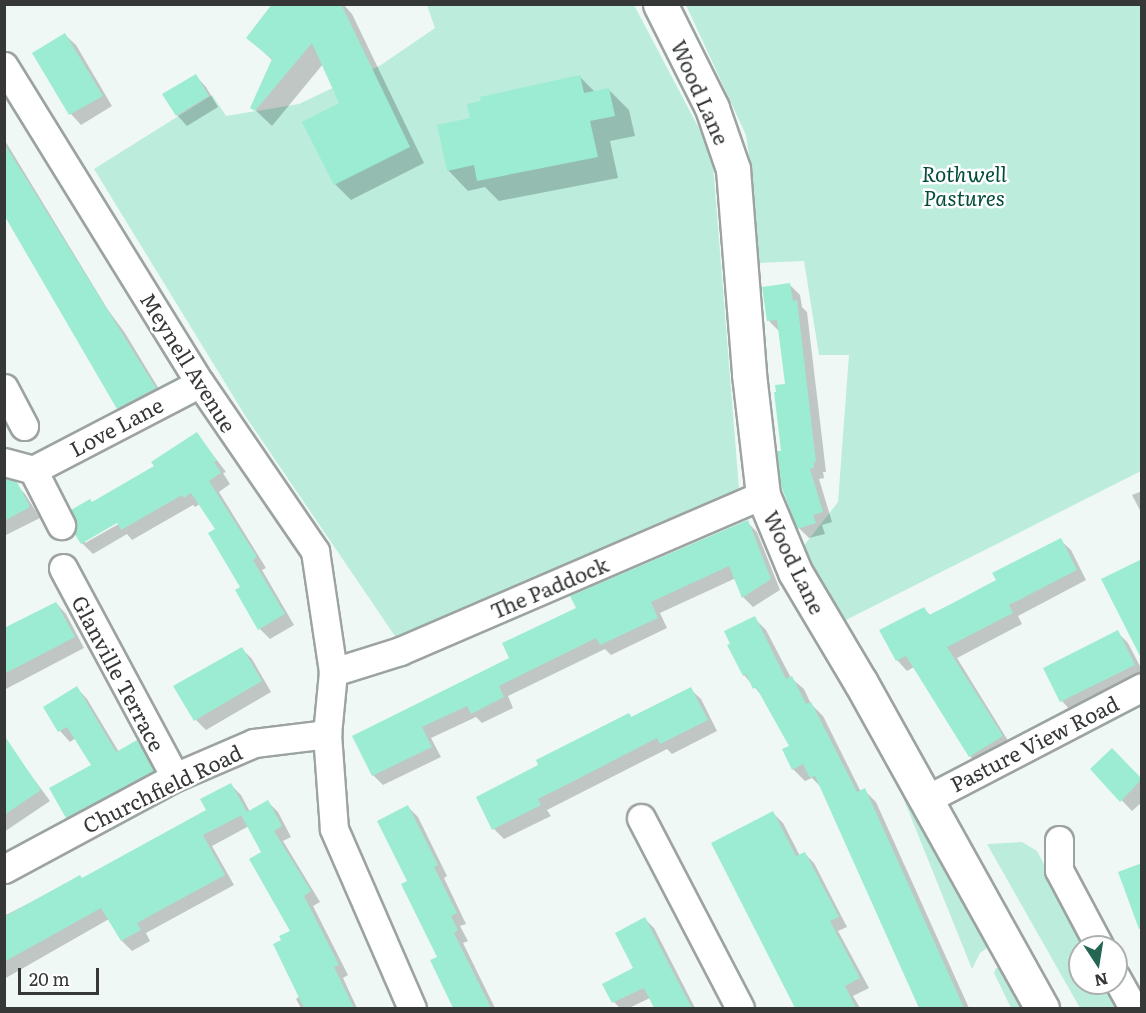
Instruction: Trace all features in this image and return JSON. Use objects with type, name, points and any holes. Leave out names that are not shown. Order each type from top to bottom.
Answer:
[{"type":"street","name":"Wood Lane","points":[[660,4],[712,108],[733,169],[748,374],[763,495],[795,572],[927,799],[1042,1008]]},
{"type":"street","name":"Meynell Avenue","points":[[4,66],[200,383],[315,551],[333,672],[327,734],[334,829],[412,1008]]},
{"type":"street","name":"Love Lane","points":[[33,470],[200,383]]},
{"type":"street","points":[[6,397],[24,426]]},
{"type":"street","points":[[4,462],[33,470],[61,525]]},
{"type":"street","name":"The Paddock","points":[[333,672],[400,651],[763,495]]},
{"type":"street","name":"Glanville Terrace","points":[[63,568],[175,777]]},
{"type":"street","name":"Pasture View Road","points":[[927,799],[1142,687]]},
{"type":"street","name":"Churchfield Road","points":[[4,869],[175,777],[254,743],[327,734]]},
{"type":"street","points":[[641,818],[740,1008]]},
{"type":"street","points":[[1059,840],[1059,870],[1094,935]]},
{"type":"green space","points":[[427,5],[634,5],[704,138],[713,165],[739,489],[399,642],[246,417],[94,169],[212,95],[226,116],[299,104],[381,65],[435,28]]},
{"type":"green space","name":"Rothwell Pastures","points":[[686,5],[1141,5],[1141,471],[846,620],[802,548],[838,502],[849,355],[819,355],[804,261],[755,263],[753,183],[746,135]]},
{"type":"green space","points":[[896,780],[987,948],[980,953],[972,969]]},
{"type":"green space","points":[[1022,842],[1037,851],[1082,935],[1068,935],[1068,987],[987,844]]},
{"type":"green space","points":[[996,968],[1003,968],[1021,1008],[1011,1008],[994,973]]},
{"type":"green space","points":[[1073,995],[1114,995],[1121,1008],[1080,1008]]},
{"type":"building","points":[[272,4],[341,4],[410,147],[334,185],[302,122],[339,103],[312,43],[255,111],[250,108],[272,59],[246,38]]},
{"type":"building","points":[[65,33],[103,96],[69,115],[32,53]]},
{"type":"building","points":[[196,74],[209,96],[176,116],[162,94]]},
{"type":"building","points":[[580,75],[584,93],[609,88],[615,116],[590,121],[598,157],[477,181],[474,165],[447,171],[437,125],[470,118],[467,104],[481,101],[480,97]]},
{"type":"building","points":[[4,143],[156,388],[117,409],[4,215]]},
{"type":"building","points":[[790,283],[793,301],[797,300],[816,462],[814,462],[814,468],[810,469],[823,512],[813,515],[816,523],[797,529],[781,485],[777,451],[781,451],[774,392],[776,392],[775,385],[785,384],[777,320],[767,321],[762,287]]},
{"type":"building","points":[[197,432],[217,461],[214,462],[221,473],[209,481],[257,557],[253,560],[285,614],[258,630],[235,590],[240,587],[208,533],[215,529],[191,493],[184,498],[182,495],[121,530],[117,523],[81,544],[74,533],[77,525],[71,510],[90,499],[92,502],[154,466],[151,462]]},
{"type":"building","points":[[4,478],[17,482],[30,507],[4,521]]},
{"type":"building","points":[[748,520],[771,579],[742,598],[729,566],[651,602],[658,618],[600,645],[596,638],[499,686],[504,697],[471,714],[467,706],[422,727],[432,747],[372,776],[352,736],[509,658],[502,643],[576,608],[570,596]]},
{"type":"building","points":[[1061,538],[1077,570],[1009,605],[1013,613],[947,647],[1003,736],[969,757],[906,656],[896,661],[879,630],[924,607],[929,615],[951,604],[996,580],[992,573]]},
{"type":"building","points":[[1142,559],[1142,660],[1101,579]]},
{"type":"building","points":[[56,602],[75,637],[4,674],[4,628]]},
{"type":"building","points":[[755,616],[786,679],[792,676],[806,704],[811,702],[857,792],[865,788],[964,1008],[919,1008],[815,776],[810,778],[803,764],[792,770],[782,749],[789,746],[756,687],[753,689],[746,674],[743,676],[727,645],[730,644],[724,631]]},
{"type":"building","points":[[1118,630],[1135,665],[1060,702],[1043,668]]},
{"type":"building","points":[[242,647],[262,681],[194,721],[173,686]]},
{"type":"building","points":[[77,686],[116,752],[137,740],[154,771],[66,818],[49,788],[91,765],[67,727],[58,732],[43,707]]},
{"type":"building","points":[[691,687],[708,720],[660,744],[657,738],[538,799],[541,805],[492,830],[476,797],[538,765],[536,760],[629,713],[631,717]]},
{"type":"building","points":[[4,735],[41,790],[4,815]]},
{"type":"building","points":[[1112,748],[1142,779],[1120,802],[1090,769]]},
{"type":"building","points":[[231,783],[247,812],[268,800],[282,826],[274,831],[311,891],[304,896],[339,965],[334,967],[354,1008],[304,1008],[273,944],[281,940],[279,936],[290,931],[249,859],[261,852],[241,815],[203,835],[225,875],[137,923],[141,930],[121,941],[101,908],[4,962],[4,917],[80,875],[82,878],[206,810],[200,799]]},
{"type":"building","points":[[408,805],[438,865],[434,867],[457,913],[451,916],[458,930],[454,933],[491,1008],[453,1008],[430,960],[437,957],[401,884],[407,881],[377,821]]},
{"type":"building","points":[[773,811],[796,856],[805,852],[839,917],[830,921],[860,978],[845,986],[856,1008],[795,1008],[711,843]]},
{"type":"building","points":[[1142,863],[1142,929],[1139,929],[1118,872]]},
{"type":"building","points":[[645,917],[692,1008],[654,1008],[644,988],[612,1003],[602,984],[633,968],[615,933]]}]
